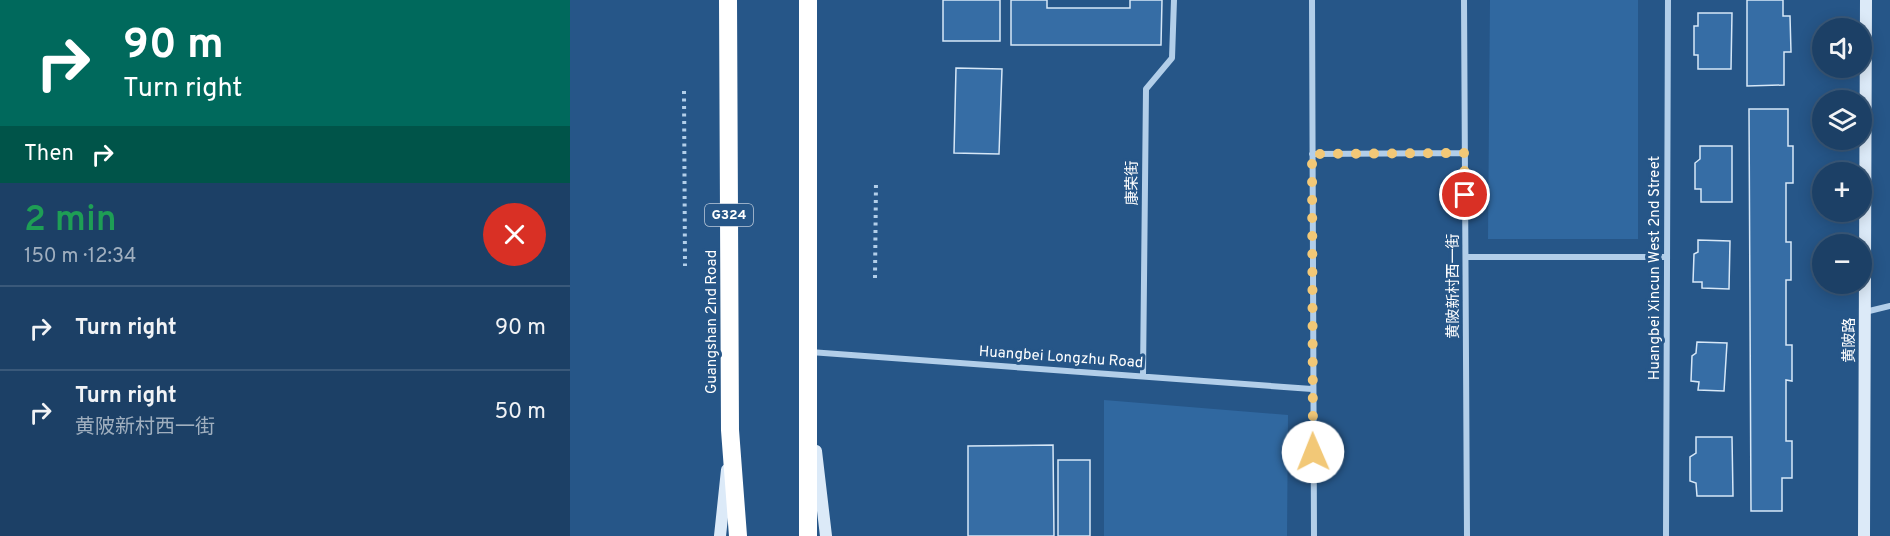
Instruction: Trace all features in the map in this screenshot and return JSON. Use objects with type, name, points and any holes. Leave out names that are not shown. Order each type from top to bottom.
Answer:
[{"type":"highway","name":"Guangshan 2nd Road","points":[[728,0],[730,430],[738,536]]},
{"type":"highway","points":[[808,0],[808,536]]},
{"type":"street","name":"康荣街","points":[[1143,376],[1146,89],[1172,58],[1174,0]]},
{"type":"street","points":[[1312,0],[1314,536]]},
{"type":"street","name":"黄陂新村西一街","points":[[1464,0],[1467,536]]},
{"type":"street","name":"Huangbei Xincun West 2nd Street","points":[[1666,536],[1668,0]]},
{"type":"street","name":"黄陂路","points":[[1864,536],[1866,0]]},
{"type":"street","points":[[1312,154],[1464,153]]},
{"type":"street","points":[[1466,257],[1666,258]]},
{"type":"street","points":[[1865,312],[1890,306]]},
{"type":"street","points":[[809,352],[818,482],[826,536]]},
{"type":"street","name":"Huangbei Longzhu Road","points":[[809,352],[1312,389]]},
{"type":"street","points":[[720,536],[730,430]]},
{"type":"path","points":[[684,91],[685,266]]},
{"type":"path","points":[[875,279],[876,181]]},
{"type":"shaded area","points":[[1490,0],[1638,0],[1638,239],[1488,239]]},
{"type":"shaded area","points":[[1104,400],[1288,415],[1287,536],[1104,536]]},
{"type":"building","points":[[943,0],[1000,0],[1000,41],[943,41]]},
{"type":"building","points":[[1011,0],[1047,0],[1047,8],[1130,8],[1130,0],[1162,0],[1161,45],[1011,45]]},
{"type":"building","points":[[1747,0],[1783,0],[1783,16],[1790,16],[1791,52],[1784,52],[1784,85],[1747,86]]},
{"type":"building","points":[[1698,13],[1732,13],[1731,69],[1698,69],[1698,55],[1694,55],[1694,26],[1698,26]]},
{"type":"building","points":[[956,68],[1002,69],[999,154],[954,153]]},
{"type":"building","points":[[1749,109],[1788,109],[1788,146],[1793,146],[1793,183],[1786,183],[1786,242],[1791,242],[1791,280],[1786,280],[1786,345],[1792,345],[1792,381],[1786,380],[1786,441],[1792,441],[1792,478],[1782,478],[1782,511],[1751,511]]},
{"type":"building","points":[[1700,146],[1732,146],[1732,202],[1701,202],[1701,189],[1695,189],[1695,163],[1700,159]]},
{"type":"building","points":[[1698,240],[1730,241],[1729,289],[1702,288],[1702,282],[1693,282],[1694,254],[1698,252]]},
{"type":"building","points":[[1697,342],[1727,343],[1724,391],[1698,390],[1699,382],[1691,381],[1692,356],[1696,353]]},
{"type":"building","points":[[1696,437],[1732,437],[1733,496],[1697,496],[1696,483],[1690,481],[1690,457],[1696,453]]},
{"type":"building","points":[[1053,445],[1054,536],[968,536],[968,446]]},
{"type":"building","points":[[1058,460],[1090,460],[1090,536],[1058,536]]},
{"type":"route","points":[[1313,452],[1312,154],[1464,153],[1465,195]]}]
